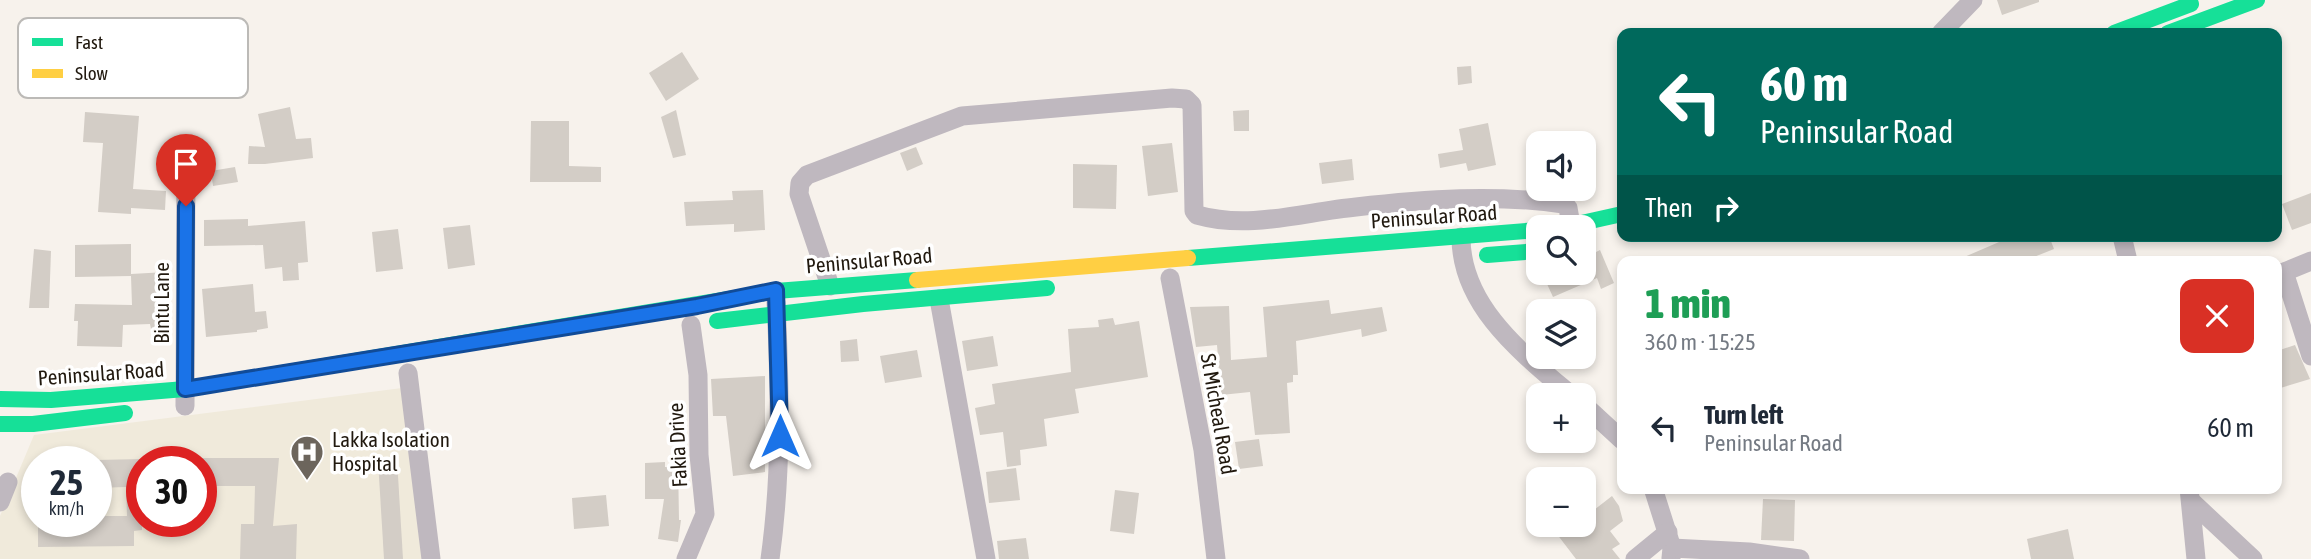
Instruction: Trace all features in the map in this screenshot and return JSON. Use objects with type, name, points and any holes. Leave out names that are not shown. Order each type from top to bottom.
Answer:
[{"type":"main road","points":[[2127,28],[2201,0]]},
{"type":"main road","points":[[2181,28],[2257,0]]},
{"type":"main road","points":[[1596,219],[1617,215]]},
{"type":"main road","name":"Peninsular Road","points":[[0,399],[185,402],[776,290],[1526,231]]},
{"type":"main road","name":"Peninsular Road","points":[[1455,258],[1526,252]]},
{"type":"main road","name":"Peninsular Road","points":[[684,326],[777,313],[1069,286]]},
{"type":"main road","name":"Peninsular Road","points":[[0,425],[33,424],[144,411]]},
{"type":"street","points":[[1946,28],[1973,0]]},
{"type":"street","points":[[830,286],[799,194],[800,183],[807,175],[962,116],[1186,99],[1192,105],[1194,211],[1197,215],[1237,223],[1355,207],[1482,197],[1564,204],[1568,208],[1567,215]]},
{"type":"street","name":"Bintu Lane","points":[[185,402],[186,159]]},
{"type":"street","points":[[1461,237],[1455,258],[1475,298],[1501,330],[1558,383]]},
{"type":"street","points":[[2282,274],[2311,261]]},
{"type":"street","points":[[2282,277],[2311,356]]},
{"type":"street","name":"St Micheal Road","points":[[1170,278],[1203,450],[1216,559]]},
{"type":"street","points":[[770,559],[778,504],[780,436],[776,290]]},
{"type":"street","points":[[939,299],[986,559]]},
{"type":"street","name":"Fakia Drive","points":[[684,326],[698,375],[699,456],[705,514],[686,559]]},
{"type":"street","points":[[408,373],[431,559]]},
{"type":"street","points":[[1596,416],[1617,435]]},
{"type":"street","points":[[0,502],[8,482]]},
{"type":"street","points":[[1655,494],[1670,546]]},
{"type":"street","points":[[2190,495],[2196,559]]},
{"type":"street","points":[[2190,495],[2253,559]]},
{"type":"street","points":[[1635,559],[1670,546],[1800,559]]},
{"type":"shaded area","name":"Lakka Isolation Hospital","points":[[402,388],[422,559],[0,559],[0,516],[21,466],[21,537],[112,537],[112,446],[29,446],[34,435]]},
{"type":"building","points":[[1997,0],[2039,0],[2039,2],[2002,15]]},
{"type":"building","points":[[682,52],[699,79],[666,101],[649,73]]},
{"type":"building","points":[[1471,66],[1472,83],[1458,85],[1457,67]]},
{"type":"building","points":[[290,107],[296,139],[311,138],[313,158],[248,164],[249,146],[265,147],[258,114]]},
{"type":"building","points":[[676,110],[686,155],[673,158],[661,117]]},
{"type":"building","points":[[1249,110],[1249,131],[1234,131],[1233,111]]},
{"type":"building","points":[[85,112],[139,116],[133,189],[166,191],[165,210],[131,208],[131,214],[98,212],[103,143],[83,142]]},
{"type":"building","points":[[531,121],[569,121],[569,166],[601,167],[601,182],[530,182]]},
{"type":"building","points":[[1488,123],[1496,165],[1468,171],[1466,163],[1440,168],[1438,154],[1463,150],[1459,129]]},
{"type":"building","points":[[1172,143],[1178,192],[1148,196],[1142,146]]},
{"type":"building","points":[[916,147],[923,164],[907,171],[900,153]]},
{"type":"building","points":[[1352,159],[1354,180],[1322,184],[1319,163]]},
{"type":"building","points":[[1073,164],[1117,165],[1116,209],[1073,208]]},
{"type":"building","points":[[235,167],[238,182],[213,186],[211,171]]},
{"type":"building","points":[[763,190],[765,230],[734,232],[734,224],[686,226],[684,202],[733,200],[732,191]]},
{"type":"building","points":[[2311,193],[2311,223],[2292,230],[2282,204]]},
{"type":"building","points":[[248,219],[248,226],[305,221],[308,262],[298,263],[299,280],[283,281],[282,267],[265,269],[263,245],[204,246],[204,220]]},
{"type":"building","points":[[470,225],[475,265],[448,269],[443,228]]},
{"type":"building","points":[[398,229],[403,269],[376,272],[372,232]]},
{"type":"building","points":[[1999,242],[2051,242],[2054,249],[2036,256],[1967,256]]},
{"type":"building","points":[[131,244],[131,274],[166,272],[169,328],[151,329],[150,324],[123,325],[122,347],[77,346],[78,321],[74,321],[75,304],[132,305],[131,276],[75,277],[75,245]]},
{"type":"building","points":[[34,249],[51,251],[49,308],[29,308]]},
{"type":"building","points":[[1600,250],[1614,283],[1601,289],[1596,278],[1596,252]]},
{"type":"building","points":[[253,284],[255,312],[266,311],[268,328],[257,332],[206,337],[202,289]]},
{"type":"building","points":[[1548,285],[1581,285],[1553,297]]},
{"type":"building","points":[[1329,300],[1331,314],[1382,307],[1387,331],[1362,337],[1361,329],[1296,341],[1298,375],[1293,375],[1293,382],[1287,383],[1290,433],[1255,435],[1250,392],[1221,395],[1217,345],[1196,347],[1190,307],[1229,306],[1231,360],[1267,357],[1263,307]]},
{"type":"building","points":[[1113,318],[1115,325],[1139,321],[1148,377],[1075,389],[1079,413],[1044,419],[1047,446],[1020,450],[1021,465],[1007,467],[1003,432],[980,435],[975,408],[995,404],[992,384],[1071,372],[1068,329],[1099,327],[1098,320]]},
{"type":"building","points":[[993,336],[998,366],[967,371],[962,341]]},
{"type":"building","points":[[857,339],[859,361],[841,362],[840,341]]},
{"type":"building","points":[[2295,345],[2310,379],[2282,387],[2282,349]]},
{"type":"building","points":[[917,350],[922,377],[885,383],[880,356]]},
{"type":"building","points":[[765,376],[765,472],[733,476],[726,416],[713,416],[711,379]]},
{"type":"building","points":[[1259,439],[1263,466],[1239,469],[1235,442]]},
{"type":"building","points":[[217,458],[279,458],[273,526],[297,524],[296,559],[240,559],[241,524],[254,524],[255,486],[217,486]]},
{"type":"building","points":[[126,459],[126,487],[112,487],[112,460]]},
{"type":"building","points":[[397,459],[403,559],[384,559],[378,460]]},
{"type":"building","points":[[671,460],[678,461],[681,520],[678,542],[658,539],[664,499],[645,499],[645,463],[665,462],[665,467],[670,467]]},
{"type":"building","points":[[1016,468],[1020,500],[989,503],[986,472]]},
{"type":"building","points":[[1115,490],[1139,493],[1134,534],[1110,531]]},
{"type":"building","points":[[606,495],[609,526],[574,529],[572,498]]},
{"type":"building","points":[[1612,496],[1619,506],[1623,521],[1610,531],[1620,544],[1612,549],[1620,559],[1576,559],[1559,537],[1596,537],[1596,508]]},
{"type":"building","points":[[1763,499],[1795,500],[1794,541],[1761,540]]},
{"type":"building","points":[[112,516],[126,516],[126,537],[134,537],[134,546],[38,547],[38,537],[112,537]]},
{"type":"building","points":[[2068,529],[2074,559],[2031,559],[2027,539]]},
{"type":"building","points":[[1026,538],[1029,559],[999,559],[997,541]]},
{"type":"traffic: fast","points":[[2181,28],[2257,0]]},
{"type":"traffic: fast","points":[[2127,28],[2191,4]]},
{"type":"traffic: fast","points":[[1596,220],[1617,215]]},
{"type":"traffic: fast","points":[[1188,258],[1526,231]]},
{"type":"traffic: fast","points":[[1487,255],[1526,252]]},
{"type":"traffic: fast","points":[[0,399],[51,400],[185,389],[776,291],[917,280]]},
{"type":"traffic: fast","points":[[717,321],[863,304],[1047,288]]},
{"type":"traffic: fast","points":[[0,424],[33,424],[125,413]]},
{"type":"traffic: slow","points":[[917,280],[1188,258]]},
{"type":"place","name":"Lakka Isolation Hospital","points":[[307,482]]},
{"type":"route","points":[[186,206],[185,389],[697,306],[776,290],[780,436]]}]
